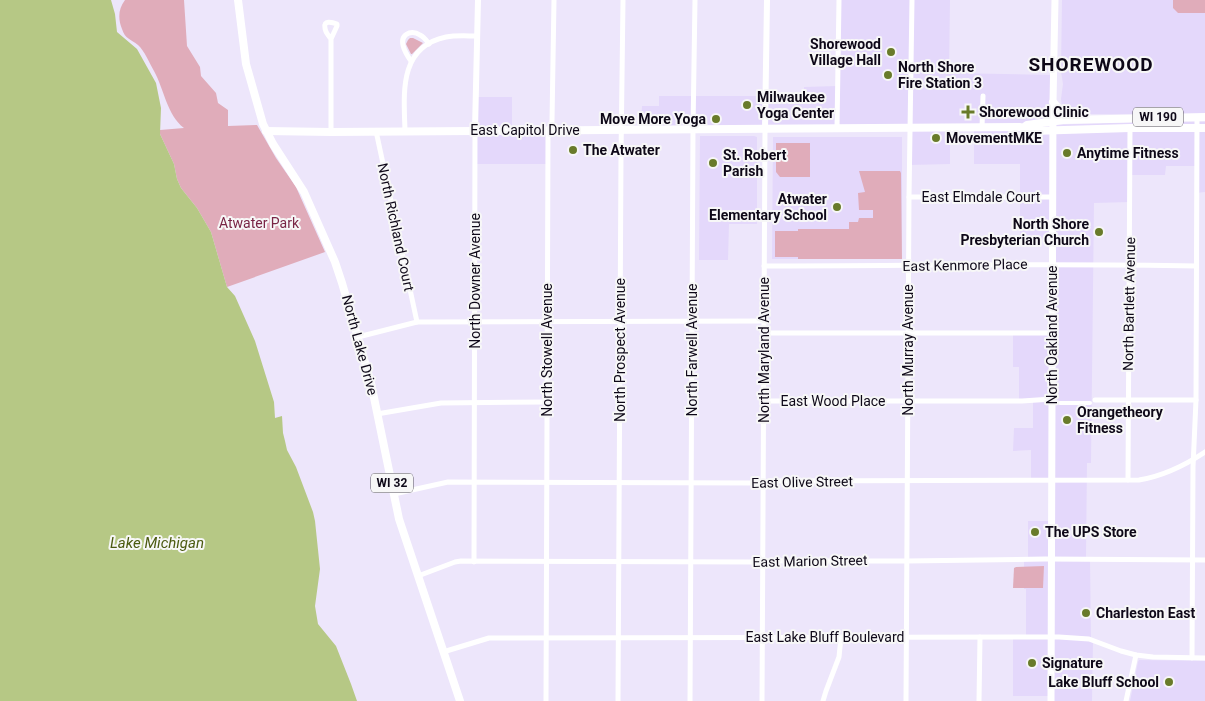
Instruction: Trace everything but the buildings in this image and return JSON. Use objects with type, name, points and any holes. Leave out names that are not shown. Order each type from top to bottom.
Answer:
[{"type":"main road","name":"North Lake Drive","points":[[238,0],[246,64],[266,131],[302,187],[339,272],[371,383],[399,520],[460,701]]},
{"type":"main road","name":"North Oakland Avenue","points":[[1051,701],[1055,0]]},
{"type":"main road","points":[[1053,102],[1061,112],[1070,115],[1119,118]]},
{"type":"main road","points":[[1130,128],[1132,123],[1136,121],[1168,120],[1174,117]]},
{"type":"main road","name":"East Capitol Drive","points":[[1023,128],[1027,125],[1053,121],[1201,117]]},
{"type":"main road","name":"East Capitol Drive","points":[[266,131],[376,132],[837,128],[1023,128],[1031,131],[1205,128]]},
{"type":"street","name":"North Downer Avenue","points":[[474,562],[475,130],[478,0]]},
{"type":"street","name":"North Stowell Avenue","points":[[546,701],[548,137],[552,121],[554,0]]},
{"type":"street","name":"North Prospect Avenue","points":[[618,701],[623,0]]},
{"type":"street","name":"North Farwell Avenue","points":[[690,701],[695,0]]},
{"type":"street","name":"North Maryland Avenue","points":[[762,701],[767,0]]},
{"type":"street","points":[[837,128],[839,0]]},
{"type":"street","name":"North Murray Avenue","points":[[906,701],[908,266],[912,0]]},
{"type":"street","points":[[411,61],[404,50],[402,42],[406,34],[416,33],[429,44]]},
{"type":"street","points":[[405,131],[404,87],[408,66],[411,61],[419,51],[444,37],[477,36]]},
{"type":"street","points":[[331,39],[331,132]]},
{"type":"street","points":[[982,128],[983,96]]},
{"type":"street","points":[[1192,658],[1193,460],[1196,400],[1196,128],[1201,117]]},
{"type":"street","name":"North Bartlett Avenue","points":[[1128,480],[1130,128]]},
{"type":"street","name":"North Richland Court","points":[[376,132],[417,322]]},
{"type":"street","name":"East Elmdale Court","points":[[909,197],[1053,197]]},
{"type":"street","name":"East Kenmore Place","points":[[764,266],[1052,264],[1196,266]]},
{"type":"street","points":[[358,338],[417,322],[764,321]]},
{"type":"street","points":[[764,333],[1053,333]]},
{"type":"street","name":"East Wood Place","points":[[764,401],[1052,399]]},
{"type":"street","points":[[1095,400],[1196,400]]},
{"type":"street","points":[[378,414],[441,403],[546,402]]},
{"type":"street","points":[[1060,403],[1090,404]]},
{"type":"street","name":"East Olive Street","points":[[394,494],[448,482],[1128,480],[1152,478],[1171,471],[1205,452]]},
{"type":"street","name":"East Marion Street","points":[[418,576],[455,562],[1205,560]]},
{"type":"street","name":"East Lake Bluff Boulevard","points":[[443,652],[489,638],[1051,636],[1089,639],[1136,655],[1205,658]]},
{"type":"street","points":[[823,701],[839,657],[841,637]]},
{"type":"street","points":[[979,701],[980,637]]},
{"type":"street","points":[[1126,701],[1136,655]]},
{"type":"shaded area","points":[[839,0],[950,0],[949,73],[1053,75],[1053,125],[1205,122],[1205,192],[1196,193],[1196,166],[1166,166],[1165,175],[1130,175],[1130,202],[1094,203],[1091,463],[1087,463],[1086,556],[1086,559],[1090,559],[1091,640],[1093,641],[1092,701],[1051,701],[1051,696],[1013,696],[1013,637],[1026,636],[1024,560],[1028,559],[1028,521],[1051,521],[1052,480],[1031,480],[1031,450],[1013,451],[1014,428],[1033,428],[1033,401],[1019,401],[1019,367],[1013,367],[1013,333],[1052,333],[1053,240],[1020,241],[1020,164],[974,164],[974,129],[950,128],[950,164],[909,165],[910,128],[641,129],[642,106],[659,106],[659,96],[804,96],[804,87],[837,86]]},
{"type":"shaded area","points":[[1062,0],[1205,0],[1205,114],[1069,113],[1062,107],[1061,99],[1063,84],[1061,71]]},
{"type":"shaded area","points":[[475,97],[512,97],[512,130],[551,130],[548,164],[475,164]]},
{"type":"shaded area","points":[[700,136],[757,137],[757,224],[729,224],[728,260],[699,260]]},
{"type":"shaded area","name":"Atwater Elementary School","points":[[773,137],[902,137],[902,259],[772,259]]},
{"type":"shaded area","name":"Lake Bluff School","points":[[1139,660],[1205,661],[1205,701],[1130,701]]},
{"type":"green space","name":"Atwater Park","points":[[125,0],[184,0],[187,46],[200,67],[201,76],[216,93],[218,103],[228,110],[228,126],[257,125],[296,187],[325,252],[227,287],[211,232],[197,208],[181,188],[174,164],[160,134],[160,130],[184,128],[178,123],[170,109],[145,54],[123,32],[119,14]]},
{"type":"green space","points":[[1173,0],[1205,0],[1205,13],[1178,13],[1173,8]]},
{"type":"green space","points":[[410,38],[423,43],[412,54],[406,44]]},
{"type":"green space","points":[[776,143],[810,143],[810,177],[780,177],[776,172]]},
{"type":"green space","points":[[859,171],[900,171],[901,173],[902,259],[798,259],[798,257],[775,257],[775,231],[849,229],[849,222],[858,222],[859,218],[873,218],[873,210],[859,210],[858,193],[865,192]]},
{"type":"green space","points":[[1044,566],[1043,588],[1013,588],[1014,568]]},
{"type":"water","name":"Lake Michigan","points":[[0,0],[111,0],[117,32],[137,49],[156,83],[161,108],[160,134],[174,164],[177,179],[211,232],[227,287],[235,296],[255,341],[274,402],[275,418],[282,416],[287,450],[296,467],[315,521],[320,569],[315,606],[318,624],[336,646],[357,701],[0,701]]},
{"type":"place","name":"Shorewood Village Hall","points":[[891,52]]},
{"type":"place","name":"North Shore Fire Station 3","points":[[888,75]]},
{"type":"place","name":"Milwaukee Yoga Center","points":[[747,105]]},
{"type":"place","name":"Shorewood Clinic","points":[[968,112]]},
{"type":"place","name":"Move More Yoga","points":[[716,119]]},
{"type":"place","name":"MovementMKE","points":[[936,138]]},
{"type":"place","name":"The Atwater","points":[[573,150]]},
{"type":"place","name":"Anytime Fitness","points":[[1067,153]]},
{"type":"place","name":"St. Robert Parish","points":[[713,163]]},
{"type":"place","name":"Atwater Elementary School","points":[[837,207]]},
{"type":"place","name":"North Shore Presbyterian Church","points":[[1099,232]]},
{"type":"place","name":"Orangetheory Fitness","points":[[1067,420]]},
{"type":"place","name":"The UPS Store","points":[[1035,532]]},
{"type":"place","name":"Charleston East","points":[[1086,613]]},
{"type":"place","name":"Signature","points":[[1032,663]]},
{"type":"place","name":"Lake Bluff School","points":[[1169,682]]},
{"type":"district","name":"SHOREWOOD","points":[[1091,64]]}]
